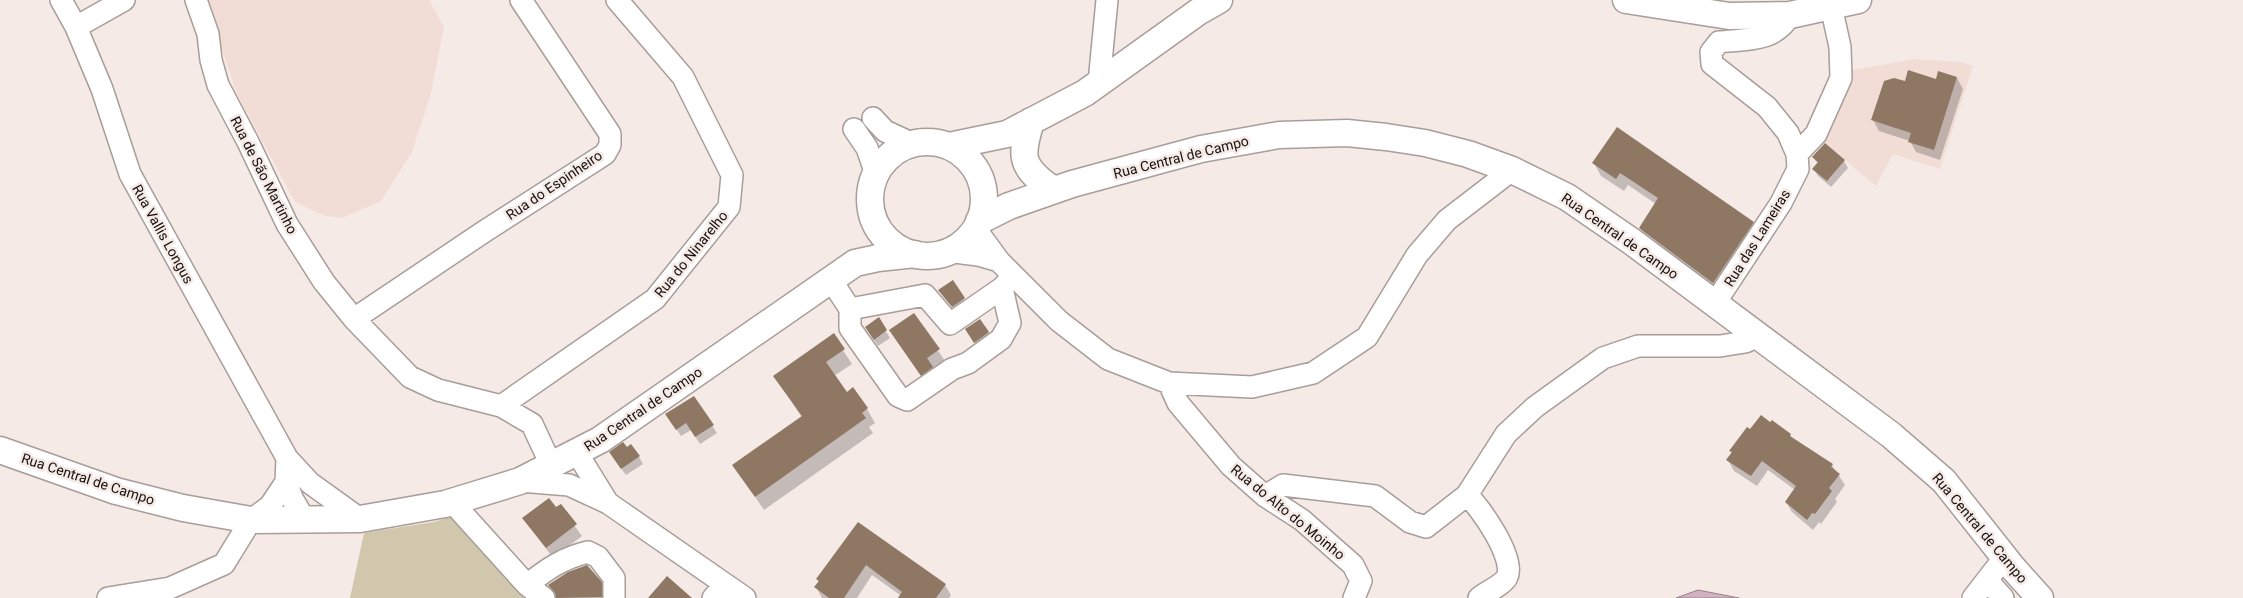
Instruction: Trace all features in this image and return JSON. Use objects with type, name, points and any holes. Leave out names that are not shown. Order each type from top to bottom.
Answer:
[{"type":"main road","points":[[949,146],[967,159],[981,181],[984,197],[977,224],[958,246],[947,251],[931,255],[915,254],[900,249],[887,239],[878,227],[872,213],[870,200],[871,186],[876,174],[887,158],[895,151],[913,144],[925,142],[949,146],[1007,134],[1085,93],[1198,12],[1219,0]]},
{"type":"main road","points":[[1626,0],[1729,16],[1790,15],[1858,0]]},
{"type":"main road","points":[[1031,121],[1025,142],[1025,159],[1032,174],[1060,185]]},
{"type":"main road","name":"Rua Central de Campo","points":[[981,181],[1020,190],[1060,185],[1201,149],[1279,135],[1347,133],[1396,138],[1451,150],[1512,170],[1567,197],[1631,241],[1891,435],[1944,481],[2004,558],[2040,598]]},
{"type":"main road","points":[[981,181],[986,162],[1007,134]]},
{"type":"main road","name":"Rua Central de Campo","points":[[977,224],[1009,206],[1060,185]]},
{"type":"main road","points":[[855,263],[866,238],[872,213]]},
{"type":"main road","name":"Rua Central de Campo","points":[[0,450],[116,491],[183,508],[250,520],[360,519],[452,502],[520,481],[600,440],[855,263],[878,258],[915,254]]},
{"type":"street","name":"Rua Vallis Longus","points":[[61,0],[76,27],[102,89],[130,174],[287,458],[310,483],[360,519]]},
{"type":"street","points":[[76,27],[124,0]]},
{"type":"street","name":"Rua de São Martinho","points":[[196,0],[208,34],[211,60],[218,85],[248,142],[287,224],[324,282],[354,319],[410,377],[438,390],[501,406],[532,424],[564,459]]},
{"type":"street","name":"Rua do Espinheiro","points":[[354,319],[604,154],[610,145],[610,134],[522,0]]},
{"type":"street","name":"Rua do Ninarelho","points":[[501,406],[655,299],[730,207],[732,175],[683,77],[617,0]]},
{"type":"street","points":[[1101,82],[1100,72],[1107,0]]},
{"type":"street","points":[[1790,15],[1783,28],[1764,38],[1719,42],[1711,52],[1712,64],[1767,107],[1788,134],[1797,154],[1816,134],[1841,78],[1840,47],[1831,6]]},
{"type":"street","points":[[873,118],[885,131],[913,144]]},
{"type":"street","points":[[854,129],[868,148],[876,174]]},
{"type":"street","name":"Rua das Lameiras","points":[[1715,303],[1781,204],[1798,169],[1797,154]]},
{"type":"street","points":[[947,251],[978,255],[1108,358],[1169,383],[1252,386],[1313,373],[1367,337],[1423,248],[1447,220],[1512,170]]},
{"type":"street","points":[[830,280],[850,309],[850,328],[898,396],[907,400],[952,369],[968,363],[1001,339],[1010,323],[1005,275],[977,224]]},
{"type":"street","points":[[850,309],[925,295],[950,324],[1005,275]]},
{"type":"street","points":[[1265,496],[1283,485],[1375,496],[1410,522],[1426,527],[1467,496],[1506,434],[1535,407],[1603,358],[1638,346],[1720,346],[1745,342],[1758,336]]},
{"type":"street","name":"Rua do Alto do Moinho","points":[[1169,383],[1178,403],[1231,466],[1265,496],[1302,520],[1353,565],[1361,581],[1354,598]]},
{"type":"street","points":[[287,458],[286,482],[293,500],[305,520]]},
{"type":"street","points":[[564,459],[570,485]]},
{"type":"street","points":[[564,459],[608,503],[719,591],[745,598]]},
{"type":"street","points":[[520,481],[570,485],[608,503]]},
{"type":"street","points":[[108,598],[170,588],[224,564],[250,520],[270,506],[286,482]]},
{"type":"street","points":[[305,520],[311,501],[310,483]]},
{"type":"street","points":[[1467,496],[1477,504],[1487,517],[1506,557],[1508,569],[1505,580],[1479,598]]},
{"type":"street","points":[[452,502],[536,592],[550,566],[571,556],[588,552],[598,557],[614,578],[614,598]]},
{"type":"street","points":[[1973,598],[2004,558]]},
{"type":"street","points":[[1987,580],[2002,598]]},
{"type":"shaded area","points":[[206,0],[429,0],[444,27],[431,93],[412,152],[381,201],[342,218],[325,216],[295,202],[236,92]]},
{"type":"shaded area","points":[[1915,59],[1961,62],[1973,66],[1940,169],[1893,154],[1876,186],[1820,139],[1847,71]]},
{"type":"shaded area","points":[[453,516],[525,598],[350,598],[364,533],[434,522]]},
{"type":"shaded area","points":[[1698,590],[1739,598],[1676,598]]},
{"type":"building","points":[[1908,70],[1936,79],[1938,71],[1957,77],[1934,150],[1908,142],[1911,133],[1871,120],[1884,81],[1894,78],[1905,81]]},
{"type":"building","points":[[1617,127],[1754,222],[1713,283],[1639,228],[1658,198],[1620,173],[1616,179],[1592,163]]},
{"type":"building","points":[[1825,143],[1845,160],[1827,181],[1812,169],[1818,162],[1812,157]]},
{"type":"building","points":[[953,280],[965,298],[952,307],[938,290]]},
{"type":"building","points":[[914,313],[940,349],[927,358],[933,367],[921,376],[889,330]]},
{"type":"building","points":[[879,317],[887,330],[874,340],[865,327]]},
{"type":"building","points":[[980,319],[989,332],[974,343],[965,329]]},
{"type":"building","points":[[834,333],[845,349],[826,362],[847,392],[853,387],[868,408],[862,413],[866,418],[755,497],[732,465],[802,416],[773,376]]},
{"type":"building","points":[[694,396],[714,425],[695,437],[686,423],[676,430],[665,414]]},
{"type":"building","points":[[1761,415],[1770,422],[1772,420],[1791,434],[1790,436],[1833,464],[1831,467],[1840,474],[1829,488],[1832,491],[1815,514],[1812,513],[1807,520],[1785,502],[1796,486],[1762,461],[1751,476],[1726,460],[1732,452],[1729,451],[1747,427],[1750,429]]},
{"type":"building","points":[[623,442],[627,447],[631,444],[640,456],[621,469],[609,452]]},
{"type":"building","points":[[549,498],[556,507],[561,504],[577,524],[546,548],[522,518]]},
{"type":"building","points":[[858,522],[946,584],[936,598],[898,598],[902,592],[866,565],[844,598],[829,598],[814,587],[819,581],[816,579]]},
{"type":"building","points":[[587,565],[602,582],[602,597],[556,598],[555,593],[548,585],[568,572]]},
{"type":"building","points":[[667,576],[692,598],[648,598]]}]
